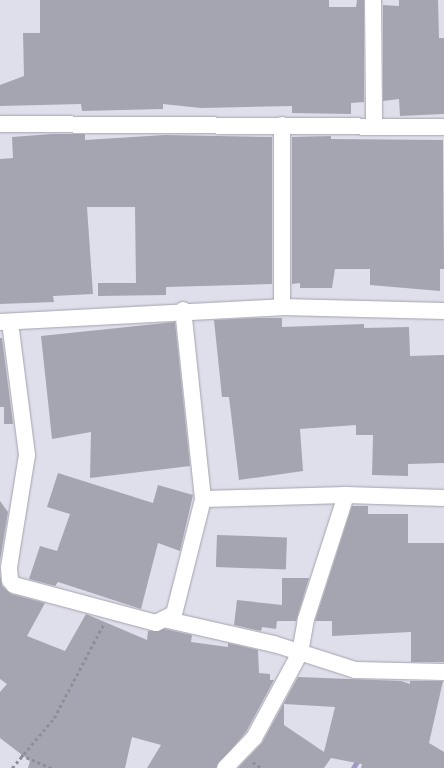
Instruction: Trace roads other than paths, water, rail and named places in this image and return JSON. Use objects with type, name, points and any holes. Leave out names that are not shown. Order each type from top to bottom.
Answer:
[{"type":"street","points":[[373,0],[374,126]]},
{"type":"street","points":[[0,124],[444,127]]},
{"type":"street","points":[[282,125],[282,307]]},
{"type":"street","points":[[444,311],[282,307],[183,310],[5,322],[27,455],[9,567],[5,579],[14,585],[110,612],[156,623],[168,620],[300,653],[355,670],[444,672]]},
{"type":"street","points":[[168,620],[174,614],[203,499],[183,310]]},
{"type":"street","points":[[203,499],[346,495],[444,498]]},
{"type":"street","points":[[225,768],[254,738],[300,653],[306,619],[346,495]]},
{"type":"waterway","points":[[353,768],[360,757]]}]
